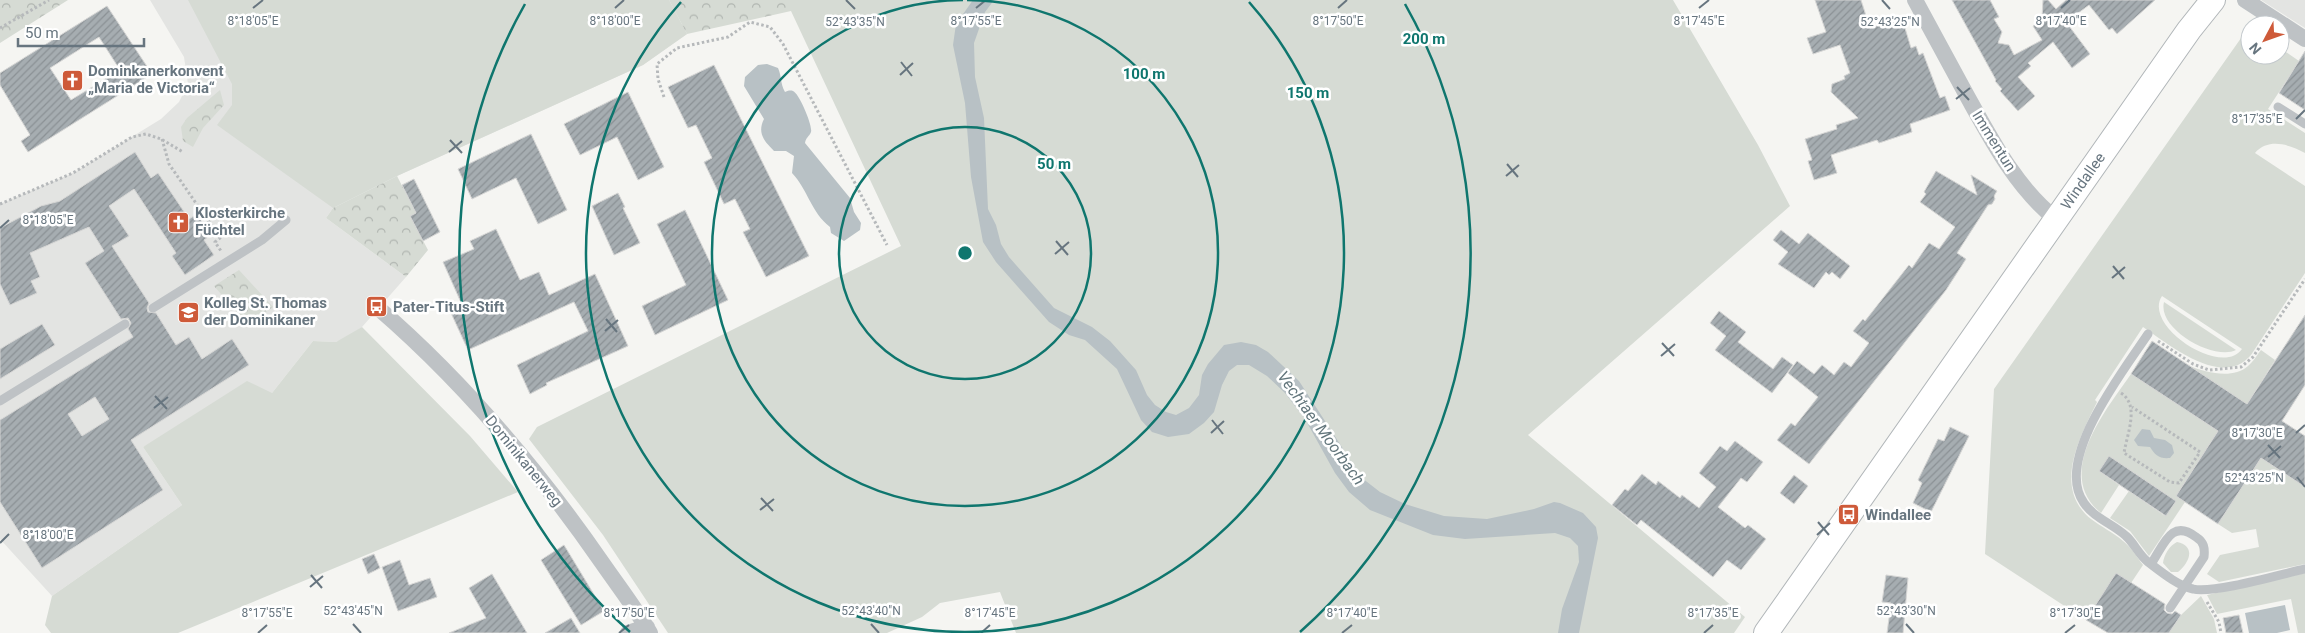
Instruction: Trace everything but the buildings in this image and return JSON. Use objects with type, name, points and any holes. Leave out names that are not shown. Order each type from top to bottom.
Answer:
[{"type":"main road","name":"Windallee","points":[[1766,633],[2189,30],[2212,0]]},
{"type":"street","name":"Immentun","points":[[1915,0],[1988,134],[2006,162],[2040,207],[2057,220]]},
{"type":"street","points":[[2245,0],[2305,39]]},
{"type":"street","name":"Dominikanerweg","points":[[377,307],[438,362],[506,436],[576,525],[649,630]]},
{"type":"street","points":[[628,633],[649,630]]},
{"type":"lane","points":[[2278,107],[2305,124]]},
{"type":"lane","points":[[153,308],[229,262],[262,240],[286,220]]},
{"type":"lane","points":[[0,401],[125,324]]},
{"type":"lane","points":[[2148,334],[2112,387],[2080,446],[2077,464],[2078,490],[2083,502],[2091,512],[2126,536],[2151,564],[2185,586],[2201,590],[2305,569]]},
{"type":"lane","points":[[2151,564],[2170,534],[2178,529],[2187,530],[2201,540],[2205,548],[2204,557],[2170,608]]},
{"type":"path","points":[[0,28],[49,0]]},
{"type":"path","points":[[664,97],[658,80],[658,64],[677,48],[728,37],[750,22],[770,27],[783,44],[887,245]]},
{"type":"path","points":[[0,204],[73,173],[132,137],[146,134],[162,139],[183,152]]},
{"type":"path","points":[[162,139],[169,164],[220,238],[215,242],[229,262]]},
{"type":"path","points":[[2148,334],[2193,364],[2210,370],[2241,367],[2253,357],[2305,279]]},
{"type":"path","points":[[2112,387],[2129,398],[2132,407],[2124,453],[2170,482],[2180,483],[2200,452],[2132,407]]},
{"type":"path","points":[[2201,590],[2219,622],[2221,633]]},
{"type":"shaded area","name":"Kolleg St. Thomas der Dominikaner","points":[[150,0],[669,0],[687,34],[643,65],[397,176],[333,208],[326,218],[406,277],[362,327],[350,336],[336,342],[313,341],[272,393],[143,447],[182,505],[52,596],[0,539],[0,204],[73,173],[161,119],[179,102],[188,84],[184,57]]},
{"type":"shaded area","points":[[2261,0],[2305,0],[2305,28],[2290,18],[2290,15],[2285,15]]},
{"type":"green space","points":[[0,0],[68,0],[0,43]]},
{"type":"green space","points":[[188,0],[669,0],[687,34],[643,65],[397,176],[333,208],[217,125],[232,105],[232,84]]},
{"type":"green space","points":[[669,0],[791,0],[791,11],[687,34]]},
{"type":"green space","points":[[791,0],[1673,0],[1758,145],[1790,206],[1528,435],[1745,617],[1734,633],[1016,633],[1000,592],[940,603],[922,617],[887,633],[668,633],[603,535],[529,439],[537,427],[901,246],[791,11]]},
{"type":"green space","points":[[2240,40],[2240,65],[2290,65],[2290,55],[2299,61],[2268,109],[2305,133],[2305,153],[2286,145],[2272,144],[2260,148],[2255,153],[2305,186],[2305,273],[2251,355],[2239,364],[2226,368],[2211,366],[2181,353],[2143,327],[2095,400],[2097,402],[2077,446],[2073,462],[2071,478],[2073,493],[2079,507],[2091,519],[2126,543],[2143,565],[2131,583],[2086,620],[1985,554],[1994,389]],"holes":[[[2162,296],[2242,349],[2232,356],[2218,357],[2203,353],[2187,345],[2173,334],[2163,321],[2159,308]]]},
{"type":"green space","points":[[220,90],[224,105],[203,128],[193,147],[183,141],[181,127],[187,118]]},
{"type":"green space","points":[[397,176],[416,213],[410,216],[428,250],[406,277],[326,218],[333,208]]},
{"type":"green space","points":[[239,270],[273,307],[248,325],[214,286]]},
{"type":"green space","points":[[2164,302],[2236,350],[2226,352],[2214,351],[2189,340],[2169,322],[2164,312]]},
{"type":"green space","points":[[362,327],[470,436],[518,492],[178,633],[51,633],[45,625],[52,596],[182,505],[143,447],[247,381],[272,393],[313,341],[336,342]]},
{"type":"green space","points":[[2261,350],[2275,360],[2247,404],[2189,366],[2219,374],[2234,373],[2248,366]]},
{"type":"green space","points":[[2131,374],[2218,431],[2176,496],[2185,502],[2149,556],[2130,531],[2110,518],[2129,491],[2165,516],[2109,457],[2099,471],[2119,485],[2101,513],[2087,497],[2082,480],[2083,461],[2089,442],[2109,405]]},
{"type":"green space","points":[[2261,458],[2305,487],[2305,564],[2219,582],[2207,574],[2220,555],[2259,547],[2256,529],[2232,533],[2218,524]]},
{"type":"green space","points":[[2177,542],[2187,547],[2189,555],[2186,564],[2178,572],[2171,572],[2163,563],[2169,548]]},
{"type":"green space","points":[[2305,573],[2305,633],[2298,633],[2291,599],[2217,614],[2207,595]]},
{"type":"green space","points":[[2201,596],[2214,619],[2217,633],[2169,633],[2181,615]]},
{"type":"water","name":"Vechtaer Moorbach","points":[[973,0],[994,0],[985,12],[974,43],[975,77],[984,118],[988,209],[996,225],[1001,244],[1009,257],[1054,308],[1092,327],[1110,341],[1136,370],[1147,395],[1155,405],[1166,412],[1176,415],[1189,408],[1199,395],[1202,375],[1208,364],[1224,345],[1241,342],[1256,345],[1268,352],[1299,381],[1362,478],[1380,492],[1405,504],[1444,516],[1487,519],[1534,509],[1554,502],[1583,513],[1596,527],[1598,538],[1579,633],[1558,633],[1562,609],[1579,562],[1578,546],[1570,538],[1555,533],[1465,539],[1433,535],[1370,510],[1349,492],[1335,473],[1305,419],[1285,393],[1267,376],[1249,365],[1237,365],[1229,371],[1222,385],[1214,412],[1204,423],[1189,434],[1168,437],[1152,432],[1141,420],[1117,369],[1085,340],[1069,335],[1049,322],[996,262],[983,242],[971,177],[965,103],[953,45],[956,24]]},
{"type":"water","points":[[767,64],[778,68],[785,92],[793,91],[799,97],[811,129],[805,143],[850,198],[854,212],[861,223],[860,230],[844,241],[831,233],[830,227],[818,215],[802,186],[792,173],[794,156],[786,151],[774,151],[767,144],[761,133],[764,119],[744,86],[745,77],[758,65]]},
{"type":"water","points":[[2142,429],[2150,430],[2154,438],[2165,440],[2172,445],[2174,453],[2170,458],[2158,456],[2150,447],[2138,446],[2134,440]]},
{"type":"water","points":[[2285,605],[2290,630],[2277,633],[2249,633],[2245,613]]},
{"type":"place","name":"Dominkanerkonvent „Maria de Victoria“","points":[[72,80]]},
{"type":"place","name":"Klosterkirche Füchtel","points":[[179,222]]},
{"type":"place","name":"Pater-Titus-Stift","points":[[377,307]]},
{"type":"place","name":"Kolleg St. Thomas der Dominikaner","points":[[188,312]]},
{"type":"place","name":"Windallee","points":[[1849,515]]}]
